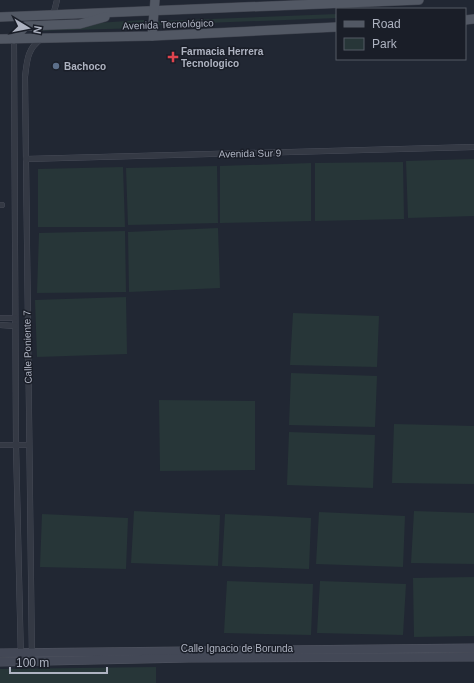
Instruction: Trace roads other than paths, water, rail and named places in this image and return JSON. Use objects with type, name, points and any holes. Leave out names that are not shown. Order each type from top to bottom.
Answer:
[{"type":"main road","points":[[152,36],[155,0]]},
{"type":"main road","name":"Avenida Tecnológico","points":[[0,17],[123,13],[275,3],[419,0]]},
{"type":"main road","points":[[14,39],[25,26],[80,24],[123,13]]},
{"type":"main road","name":"Avenida Tecnológico","points":[[0,39],[152,36],[336,27]]},
{"type":"street","points":[[53,16],[57,0]]},
{"type":"street","name":"Calle Poniente 7","points":[[32,661],[26,77],[28,54],[35,43],[42,38]]},
{"type":"street","name":"Calle Poniente 7","points":[[14,39],[16,445],[21,661]]},
{"type":"street","name":"Avenida Sur 9","points":[[26,159],[474,147]]},
{"type":"street","points":[[0,318],[15,318]]},
{"type":"street","points":[[0,325],[15,326]]},
{"type":"street","points":[[0,445],[29,445]]},
{"type":"street","name":"Calle Ignacio de Borunda","points":[[0,653],[474,648]]},
{"type":"street","name":"Calle Ignacio de Borunda","points":[[0,662],[474,657]]},
{"type":"place","name":"Farmacia Herrera Tecnologico","points":[[173,57]]},
{"type":"place","name":"Bachoco","points":[[56,66]]}]
